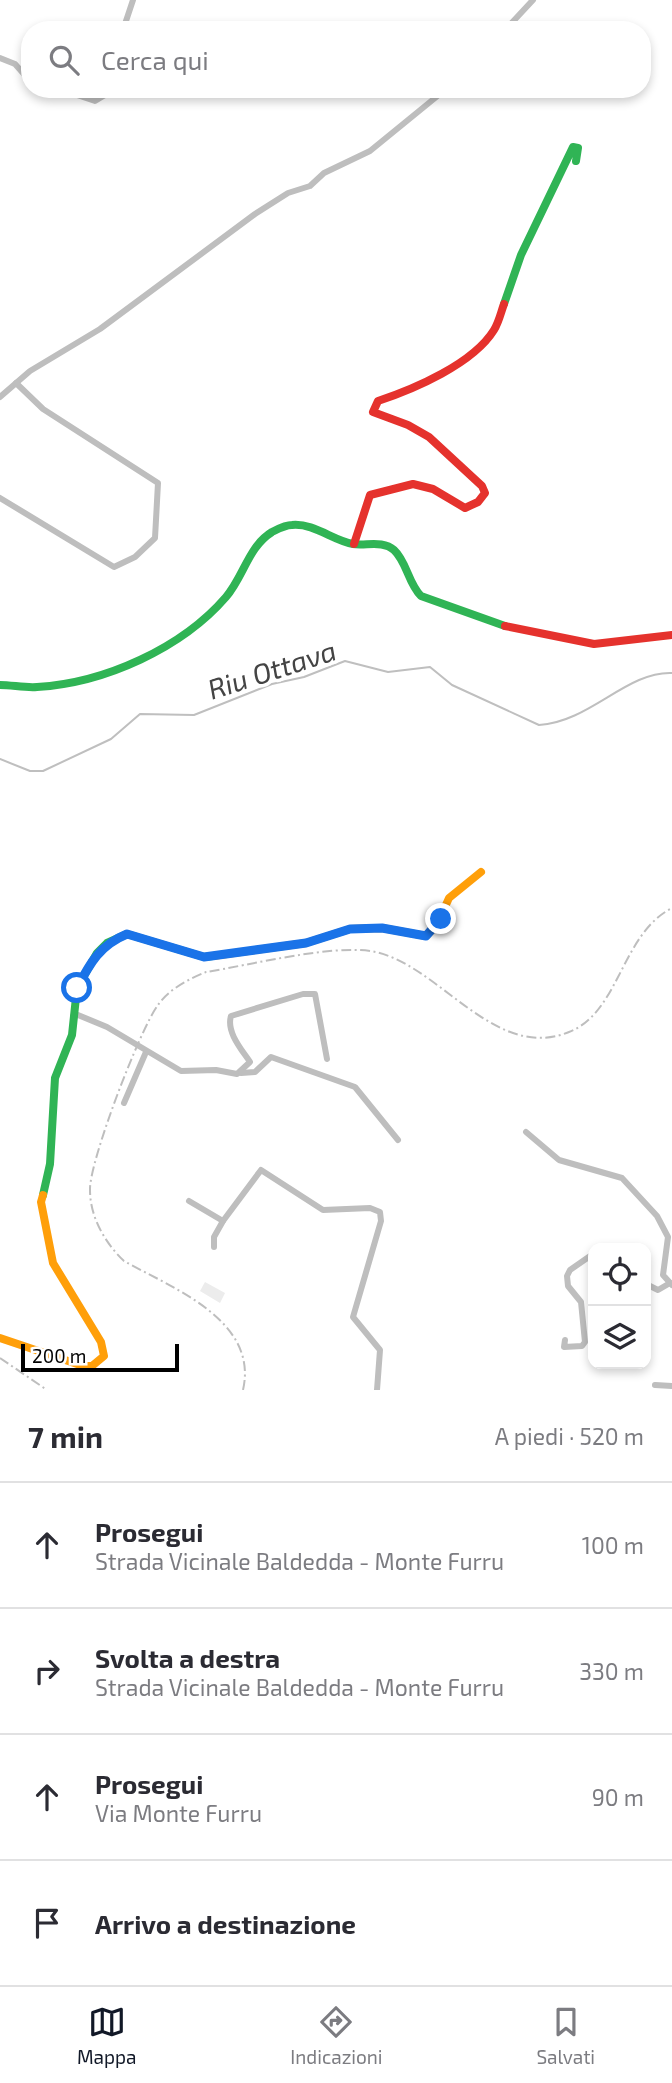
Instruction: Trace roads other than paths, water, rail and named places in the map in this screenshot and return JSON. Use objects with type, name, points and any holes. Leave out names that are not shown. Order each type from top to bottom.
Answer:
[{"type":"street","points":[[126,21],[133,0]]},
{"type":"street","points":[[514,21],[534,0]]},
{"type":"street","points":[[0,58],[15,64],[21,71]]},
{"type":"street","points":[[0,397],[16,383],[100,329],[265,208],[288,193],[310,186],[324,173],[370,151],[435,98]]},
{"type":"street","points":[[354,544],[370,495],[411,484],[435,490],[452,504],[465,508],[478,503],[485,493],[482,486],[429,437],[393,419],[379,418],[373,412],[373,406],[378,401],[416,388],[485,341],[495,329],[530,235],[571,151],[576,146],[576,161]]},
{"type":"street","points":[[0,498],[114,567],[135,557],[155,538],[158,483],[43,409],[16,383]]},
{"type":"street","points":[[0,685],[41,687],[106,673],[163,647],[200,622],[228,595],[252,547],[288,525],[299,525],[354,544],[386,545],[397,552],[410,587],[421,596],[509,628],[594,644],[672,635]]},
{"type":"street","points":[[0,1338],[83,1366],[92,1366],[104,1356],[101,1342],[53,1263],[41,1202],[50,1164],[53,1087],[72,1035],[77,988],[93,959],[107,943],[127,934],[204,957],[306,943],[350,929],[382,928],[426,936],[437,925],[449,898],[481,872]]},
{"type":"street","points":[[241,1073],[250,1062],[234,1036],[229,1022],[231,1016],[303,994],[314,994],[316,997],[327,1059]]},
{"type":"street","points":[[72,1016],[78,1015],[107,1027],[181,1072],[255,1072],[271,1057],[355,1087],[398,1140]]},
{"type":"street","points":[[124,1103],[146,1052]]},
{"type":"street","points":[[526,1132],[559,1160],[622,1178],[657,1216],[668,1237],[663,1275],[671,1284],[658,1290],[651,1286]]},
{"type":"street","points":[[214,1247],[214,1237],[223,1221],[261,1170],[323,1210],[370,1208],[380,1212],[381,1221],[353,1317],[380,1350],[377,1390]]},
{"type":"street","points":[[189,1201],[223,1221]]},
{"type":"street","points":[[565,1340],[564,1347],[582,1346],[584,1342],[581,1302],[566,1281],[570,1270],[588,1257]]},
{"type":"street","points":[[655,1385],[672,1386]]},
{"type":"waterway","name":"Riu Ottava","points":[[0,759],[30,771],[43,771],[111,739],[140,714],[194,715],[272,684],[304,677],[345,661],[388,672],[430,667],[452,685],[539,725],[558,722],[575,715],[639,680],[672,673]]},
{"type":"railway","points":[[243,1390],[244,1365],[238,1344],[225,1326],[208,1309],[187,1295],[124,1261],[105,1238],[93,1210],[90,1190],[92,1175],[106,1125],[140,1040],[163,999],[180,985],[206,972],[312,953],[370,951],[395,959],[419,972],[491,1023],[515,1034],[541,1038],[569,1032],[586,1022],[611,991],[630,953],[642,936],[655,920],[672,908]]},
{"type":"railway","points":[[0,1358],[47,1390]]}]
